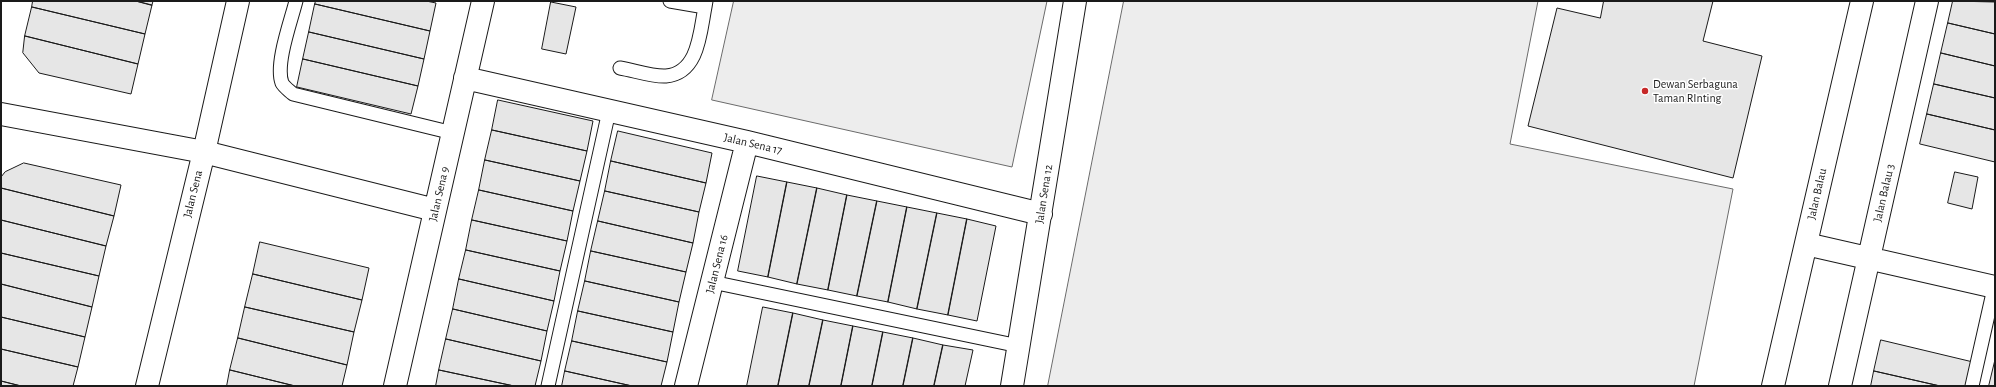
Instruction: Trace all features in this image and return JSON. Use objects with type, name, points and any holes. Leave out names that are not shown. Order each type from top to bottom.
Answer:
[{"type":"street","name":"Jalan Sena","points":[[147,386],[204,152],[238,1]]},
{"type":"street","name":"Jalan Sena 9","points":[[395,386],[484,1]]},
{"type":"street","name":"Jalan Sena 12","points":[[1012,386],[1075,1]]},
{"type":"street","name":"Jalan Balau","points":[[1773,386],[1862,1]]},
{"type":"street","name":"Jalan Balau 3","points":[[1840,386],[1927,1]]},
{"type":"street","name":"Jalan Sena 17","points":[[465,78],[747,142],[1041,214]]},
{"type":"street","points":[[1,114],[204,152],[435,210]]},
{"type":"street","name":"Jalan Sena 16","points":[[686,386],[747,142]]},
{"type":"street","points":[[1806,244],[1995,286]]},
{"type":"lane","points":[[296,1],[280,73],[283,84],[293,94],[453,133]]},
{"type":"lane","points":[[620,68],[666,76],[682,70],[695,54],[705,4],[670,1]]},
{"type":"lane","points":[[548,386],[609,111]]},
{"type":"lane","points":[[712,282],[1019,346]]},
{"type":"lane","points":[[1972,386],[1995,286]]},
{"type":"shaded area","points":[[734,1],[1047,1],[1012,167],[712,100]]},
{"type":"shaded area","points":[[1124,1],[1538,1],[1510,144],[1733,189],[1694,386],[1048,386]]},
{"type":"building","points":[[33,1],[136,1],[152,5],[145,34],[32,7]]},
{"type":"building","points":[[136,1],[153,1],[152,5]]},
{"type":"building","points":[[316,1],[426,1],[436,3],[430,31],[315,4]]},
{"type":"building","name":"Dewan Serbaguna Taman RInting","points":[[1604,1],[1713,1],[1703,41],[1762,56],[1733,178],[1528,126],[1557,8],[1600,18]]},
{"type":"building","points":[[1953,1],[1995,2],[1995,34],[1948,23]]},
{"type":"building","points":[[551,2],[576,7],[566,54],[542,49]]},
{"type":"building","points":[[315,4],[430,31],[424,59],[309,32]]},
{"type":"building","points":[[32,7],[145,34],[138,64],[25,36]]},
{"type":"building","points":[[1948,23],[1995,34],[1995,66],[1941,53]]},
{"type":"building","points":[[309,32],[424,59],[418,86],[303,59]]},
{"type":"building","points":[[25,36],[138,64],[131,94],[39,73],[23,53]]},
{"type":"building","points":[[1941,53],[1995,66],[1995,98],[1934,84]]},
{"type":"building","points":[[303,59],[418,86],[411,114],[297,87]]},
{"type":"building","points":[[1934,84],[1995,98],[1995,130],[1927,114]]},
{"type":"building","points":[[498,100],[593,121],[587,151],[492,130]]},
{"type":"building","points":[[1927,114],[1995,130],[1995,162],[1920,144]]},
{"type":"building","points":[[492,130],[587,151],[580,181],[485,160]]},
{"type":"building","points":[[618,131],[712,153],[706,183],[611,161]]},
{"type":"building","points":[[485,160],[580,181],[573,211],[479,190]]},
{"type":"building","points":[[611,161],[706,183],[699,212],[605,191]]},
{"type":"building","points":[[24,163],[121,185],[114,216],[1,188],[1,177],[5,172]]},
{"type":"building","points":[[1955,172],[1978,177],[1972,209],[1948,203]]},
{"type":"building","points":[[757,176],[787,182],[768,277],[738,271]]},
{"type":"building","points":[[787,182],[817,188],[797,284],[768,277]]},
{"type":"building","points":[[1,188],[114,216],[106,246],[1,220]]},
{"type":"building","points":[[817,188],[847,195],[828,290],[797,284]]},
{"type":"building","points":[[479,190],[573,211],[567,241],[472,220]]},
{"type":"building","points":[[605,191],[699,212],[693,243],[598,221]]},
{"type":"building","points":[[847,195],[877,201],[857,296],[828,290]]},
{"type":"building","points":[[877,201],[907,207],[888,302],[857,296]]},
{"type":"building","points":[[907,207],[937,213],[917,309],[888,302]]},
{"type":"building","points":[[937,213],[967,219],[948,315],[917,309]]},
{"type":"building","points":[[967,219],[996,226],[977,321],[948,315]]},
{"type":"building","points":[[1,220],[106,246],[99,276],[1,253]]},
{"type":"building","points":[[472,220],[567,241],[560,271],[466,250]]},
{"type":"building","points":[[598,221],[693,243],[686,272],[591,251]]},
{"type":"building","points":[[260,242],[369,268],[362,300],[253,274]]},
{"type":"building","points":[[466,250],[560,271],[554,301],[459,279]]},
{"type":"building","points":[[591,251],[686,272],[679,302],[585,281]]},
{"type":"building","points":[[1,253],[99,276],[92,307],[1,284]]},
{"type":"building","points":[[253,274],[362,300],[354,332],[245,307]]},
{"type":"building","points":[[459,279],[554,301],[547,331],[453,309]]},
{"type":"building","points":[[585,281],[679,302],[673,332],[578,311]]},
{"type":"building","points":[[1,284],[92,307],[85,337],[1,317]]},
{"type":"building","points":[[245,307],[354,332],[347,365],[238,338]]},
{"type":"building","points":[[763,307],[793,313],[778,386],[747,386]]},
{"type":"building","points":[[453,309],[547,331],[541,361],[446,339]]},
{"type":"building","points":[[578,311],[673,332],[667,362],[572,341]]},
{"type":"building","points":[[793,313],[823,320],[809,386],[778,386]]},
{"type":"building","points":[[1,317],[85,337],[78,367],[1,349]]},
{"type":"building","points":[[823,320],[853,326],[841,386],[809,386]]},
{"type":"building","points":[[853,326],[883,332],[872,386],[841,386]]},
{"type":"building","points":[[883,332],[913,338],[903,386],[872,386]]},
{"type":"building","points":[[238,338],[347,365],[342,386],[295,386],[230,370]]},
{"type":"building","points":[[913,338],[943,345],[934,386],[903,386]]},
{"type":"building","points":[[446,339],[541,361],[535,386],[514,386],[439,370]]},
{"type":"building","points":[[1881,340],[1973,362],[1968,386],[1940,386],[1874,371]]},
{"type":"building","points":[[572,341],[667,362],[661,386],[632,386],[565,371]]},
{"type":"building","points":[[943,345],[973,350],[965,386],[934,386]]},
{"type":"building","points":[[1,349],[78,367],[73,386],[21,386],[1,381]]},
{"type":"building","points":[[1995,360],[1995,386],[1989,386]]},
{"type":"building","points":[[230,370],[295,386],[227,386]]},
{"type":"building","points":[[439,370],[514,386],[436,386]]},
{"type":"building","points":[[565,371],[632,386],[562,386]]},
{"type":"building","points":[[1874,371],[1940,386],[1871,386]]},
{"type":"building","points":[[1,381],[21,386],[1,386]]},
{"type":"place","name":"Dewan Serbaguna Taman RInting","points":[[1645,91]]}]
